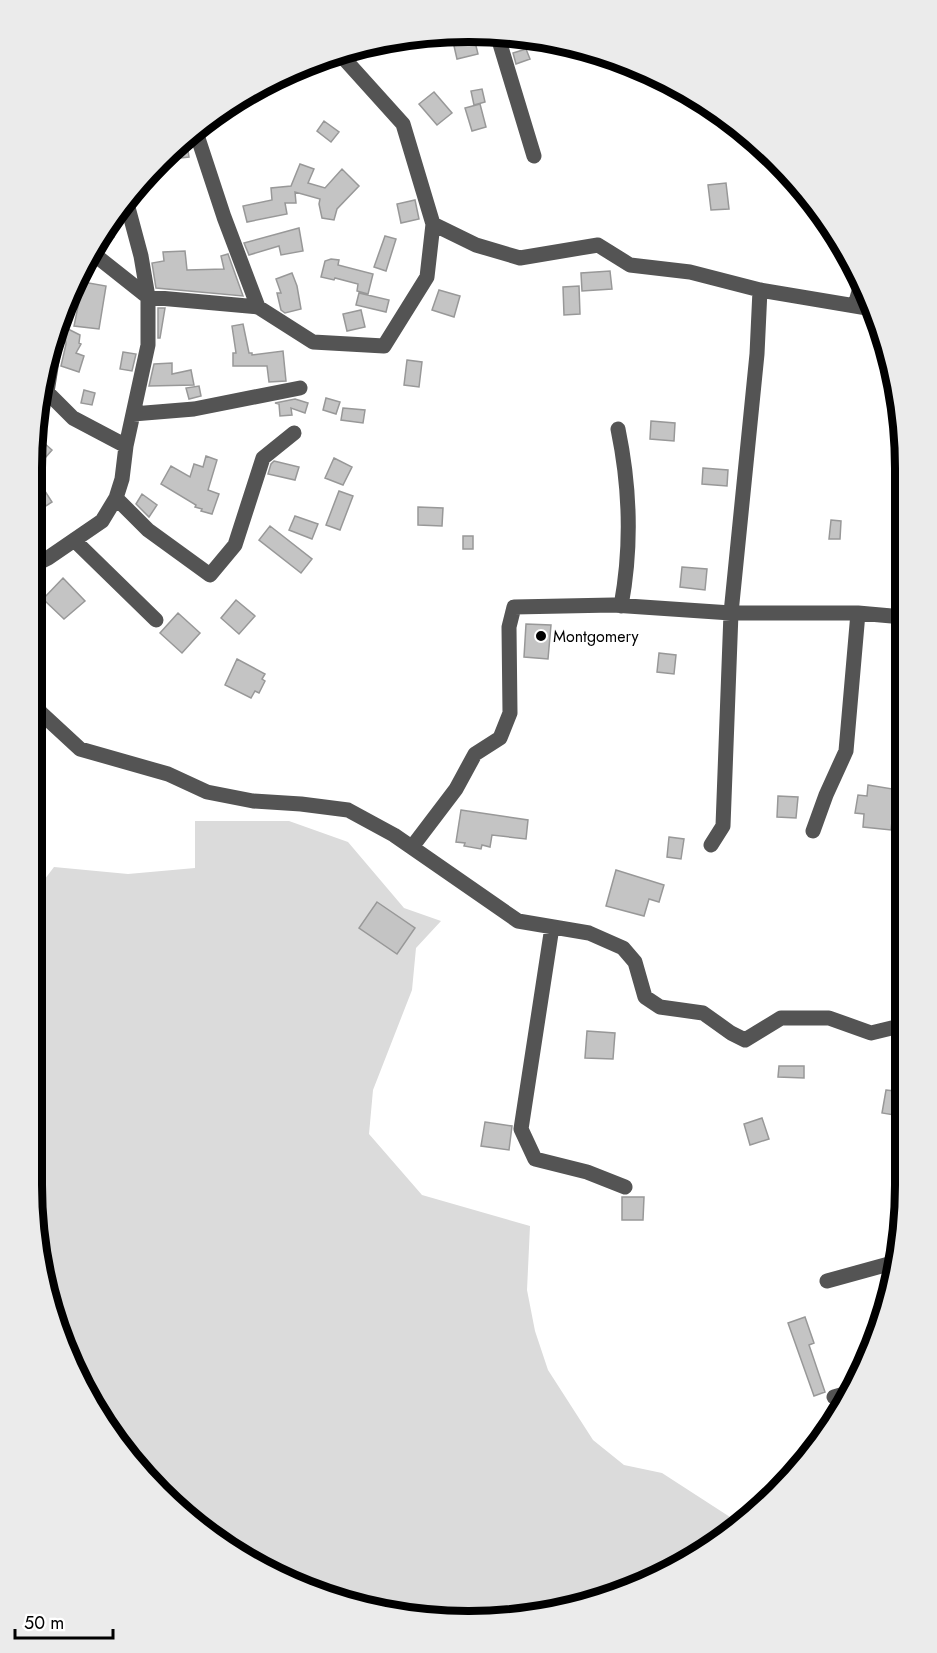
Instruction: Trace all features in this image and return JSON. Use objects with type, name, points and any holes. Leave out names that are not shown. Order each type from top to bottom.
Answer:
[{"type":"street","points":[[500,43],[534,156]]},
{"type":"street","points":[[98,257],[148,297],[258,307],[313,342],[384,346],[427,277],[433,224],[403,124],[346,61]]},
{"type":"street","points":[[198,139],[224,217],[258,307]]},
{"type":"street","points":[[42,561],[102,521],[116,498],[122,478],[126,446],[148,345],[148,297],[141,256],[129,211]]},
{"type":"street","points":[[433,224],[476,245],[520,258],[598,245],[630,265],[690,272],[760,290],[864,307]]},
{"type":"street","points":[[711,845],[723,826],[731,613],[757,354],[760,290]]},
{"type":"street","points":[[855,305],[858,295]]},
{"type":"street","points":[[133,414],[194,409],[300,388]]},
{"type":"street","points":[[49,394],[73,418],[126,446]]},
{"type":"street","points":[[618,429],[625,462],[629,514],[628,571],[621,606]]},
{"type":"street","points":[[116,498],[148,530],[210,575],[235,545],[263,458],[294,433]]},
{"type":"street","points":[[74,540],[156,620]]},
{"type":"street","points":[[412,847],[456,789],[476,754],[500,738],[510,713],[509,627],[514,607],[621,606],[731,613],[858,613],[895,616]]},
{"type":"street","points":[[813,831],[846,751],[858,613]]},
{"type":"street","points":[[42,714],[80,749],[168,774],[207,792],[253,801],[348,810],[394,835],[518,921],[590,933],[623,948],[635,962],[645,998],[660,1007],[704,1013],[731,1033],[746,1040],[781,1017],[829,1018],[871,1032],[895,1027]]},
{"type":"street","points":[[552,927],[521,1129],[535,1159],[587,1172],[625,1187]]},
{"type":"street","points":[[827,1281],[888,1264]]},
{"type":"street","points":[[834,1397],[839,1395]]},
{"type":"shaded area","points":[[195,821],[289,821],[348,842],[404,908],[441,921],[416,948],[412,990],[373,1090],[369,1134],[422,1195],[530,1226],[527,1290],[535,1331],[548,1370],[593,1440],[624,1465],[662,1473],[734,1518],[682,1554],[632,1579],[606,1588],[552,1603],[524,1607],[496,1610],[441,1610],[385,1603],[358,1596],[305,1579],[280,1567],[255,1554],[209,1523],[187,1505],[148,1466],[114,1421],[86,1373],[65,1322],[50,1268],[42,1184],[42,883],[54,867],[128,874],[195,868]]},
{"type":"building","points":[[475,42],[478,54],[457,59],[453,43]]},
{"type":"building","points":[[526,49],[530,59],[516,64],[513,53]]},
{"type":"building","points":[[482,89],[485,102],[474,105],[471,91]]},
{"type":"building","points":[[434,92],[452,113],[437,125],[419,104]]},
{"type":"building","points":[[480,104],[486,127],[472,131],[465,108]]},
{"type":"building","points":[[324,121],[339,132],[331,142],[317,131]]},
{"type":"building","points":[[188,148],[189,157],[176,158]]},
{"type":"building","points":[[300,164],[314,169],[308,183],[325,188],[342,169],[359,186],[337,209],[334,220],[322,218],[320,199],[295,192],[296,203],[285,203],[287,214],[247,222],[243,206],[272,200],[271,188],[291,186]]},
{"type":"building","points":[[726,183],[729,209],[711,210],[708,185]]},
{"type":"building","points":[[415,200],[419,219],[401,223],[397,204]]},
{"type":"building","points":[[299,228],[303,251],[281,255],[279,246],[249,255],[244,243]]},
{"type":"building","points":[[385,236],[396,239],[386,271],[374,267]]},
{"type":"building","points":[[185,251],[187,270],[224,269],[221,256],[228,254],[243,296],[156,288],[152,263],[164,261],[163,252]]},
{"type":"building","points":[[339,260],[338,265],[373,274],[368,294],[357,291],[358,284],[321,277],[325,261]]},
{"type":"building","points":[[610,271],[612,289],[582,291],[581,273]]},
{"type":"building","points":[[292,273],[301,309],[285,313],[281,310],[277,293],[281,293],[276,279]]},
{"type":"building","points":[[85,282],[106,286],[99,329],[74,326]]},
{"type":"building","points":[[579,286],[580,314],[564,315],[563,287]]},
{"type":"building","points":[[439,290],[460,296],[454,317],[432,310]]},
{"type":"building","points":[[359,293],[389,300],[386,312],[356,305]]},
{"type":"building","points":[[158,308],[165,308],[160,338],[158,338]]},
{"type":"building","points":[[361,310],[365,327],[347,331],[343,314]]},
{"type":"building","points":[[243,324],[249,353],[252,355],[283,351],[286,381],[269,382],[267,366],[233,366],[233,353],[236,353],[232,326]]},
{"type":"building","points":[[66,328],[80,335],[79,343],[81,344],[76,353],[84,356],[79,372],[61,366],[66,344]]},
{"type":"building","points":[[123,352],[136,354],[132,371],[120,369]]},
{"type":"building","points":[[407,360],[422,362],[419,387],[404,385]]},
{"type":"building","points":[[172,363],[172,374],[191,370],[194,385],[149,386],[154,364]]},
{"type":"building","points":[[199,386],[201,396],[189,399],[186,388]]},
{"type":"building","points":[[84,390],[95,393],[92,405],[81,403]]},
{"type":"building","points":[[326,398],[340,402],[336,414],[323,410]]},
{"type":"building","points":[[295,399],[308,403],[305,413],[291,408],[292,415],[280,416],[279,404],[275,403]]},
{"type":"building","points":[[343,408],[365,410],[363,423],[341,420]]},
{"type":"building","points":[[651,421],[675,423],[674,441],[650,439]]},
{"type":"building","points":[[43,442],[52,450],[42,461]]},
{"type":"building","points":[[206,456],[217,460],[208,490],[219,494],[212,514],[201,511],[202,509],[195,507],[196,505],[161,484],[171,466],[190,477],[194,464],[203,467]]},
{"type":"building","points":[[334,458],[352,467],[343,485],[325,478]]},
{"type":"building","points":[[274,461],[299,467],[295,480],[268,474]]},
{"type":"building","points":[[703,468],[728,470],[727,486],[702,484]]},
{"type":"building","points":[[42,487],[52,502],[42,508]]},
{"type":"building","points":[[339,491],[353,496],[340,530],[326,525]]},
{"type":"building","points":[[142,494],[157,505],[149,517],[136,504]]},
{"type":"building","points":[[418,507],[443,508],[442,526],[418,525]]},
{"type":"building","points":[[295,516],[318,524],[312,539],[289,530]]},
{"type":"building","points":[[831,520],[841,521],[840,539],[829,539]]},
{"type":"building","points":[[270,526],[312,559],[301,573],[259,540]]},
{"type":"building","points":[[463,536],[473,536],[473,549],[463,549]]},
{"type":"building","points":[[682,567],[707,569],[705,590],[680,587]]},
{"type":"building","points":[[63,578],[85,601],[64,619],[43,599]]},
{"type":"building","points":[[236,600],[255,616],[239,634],[221,618]]},
{"type":"building","points":[[178,613],[200,633],[182,653],[160,633]]},
{"type":"building","points":[[526,624],[551,625],[548,659],[524,657]]},
{"type":"building","points":[[659,653],[676,655],[674,674],[657,672]]},
{"type":"building","points":[[237,659],[265,674],[262,679],[265,681],[259,693],[255,691],[251,698],[225,685]]},
{"type":"building","points":[[868,785],[895,789],[891,830],[863,827],[864,814],[855,813],[858,795],[867,796]]},
{"type":"building","points":[[778,796],[798,797],[796,818],[777,817]]},
{"type":"building","points":[[461,810],[528,820],[526,839],[492,835],[490,847],[482,845],[481,849],[464,846],[465,843],[456,842]]},
{"type":"building","points":[[669,837],[684,839],[681,859],[667,857]]},
{"type":"building","points":[[616,870],[664,885],[659,902],[649,899],[644,916],[606,906]]},
{"type":"building","points":[[377,902],[415,928],[397,954],[359,928]]},
{"type":"building","points":[[587,1031],[615,1033],[613,1059],[585,1058]]},
{"type":"building","points":[[779,1066],[804,1066],[804,1078],[778,1077]]},
{"type":"building","points":[[886,1090],[895,1091],[895,1115],[882,1113]]},
{"type":"building","points":[[762,1118],[769,1139],[750,1145],[744,1124]]},
{"type":"building","points":[[485,1122],[512,1126],[509,1150],[481,1146]]},
{"type":"building","points":[[622,1197],[644,1197],[643,1220],[622,1220]]},
{"type":"building","points":[[805,1317],[814,1343],[809,1345],[825,1392],[814,1396],[788,1323]]},
{"type":"place","name":"Montgomery","points":[[541,636]]}]
